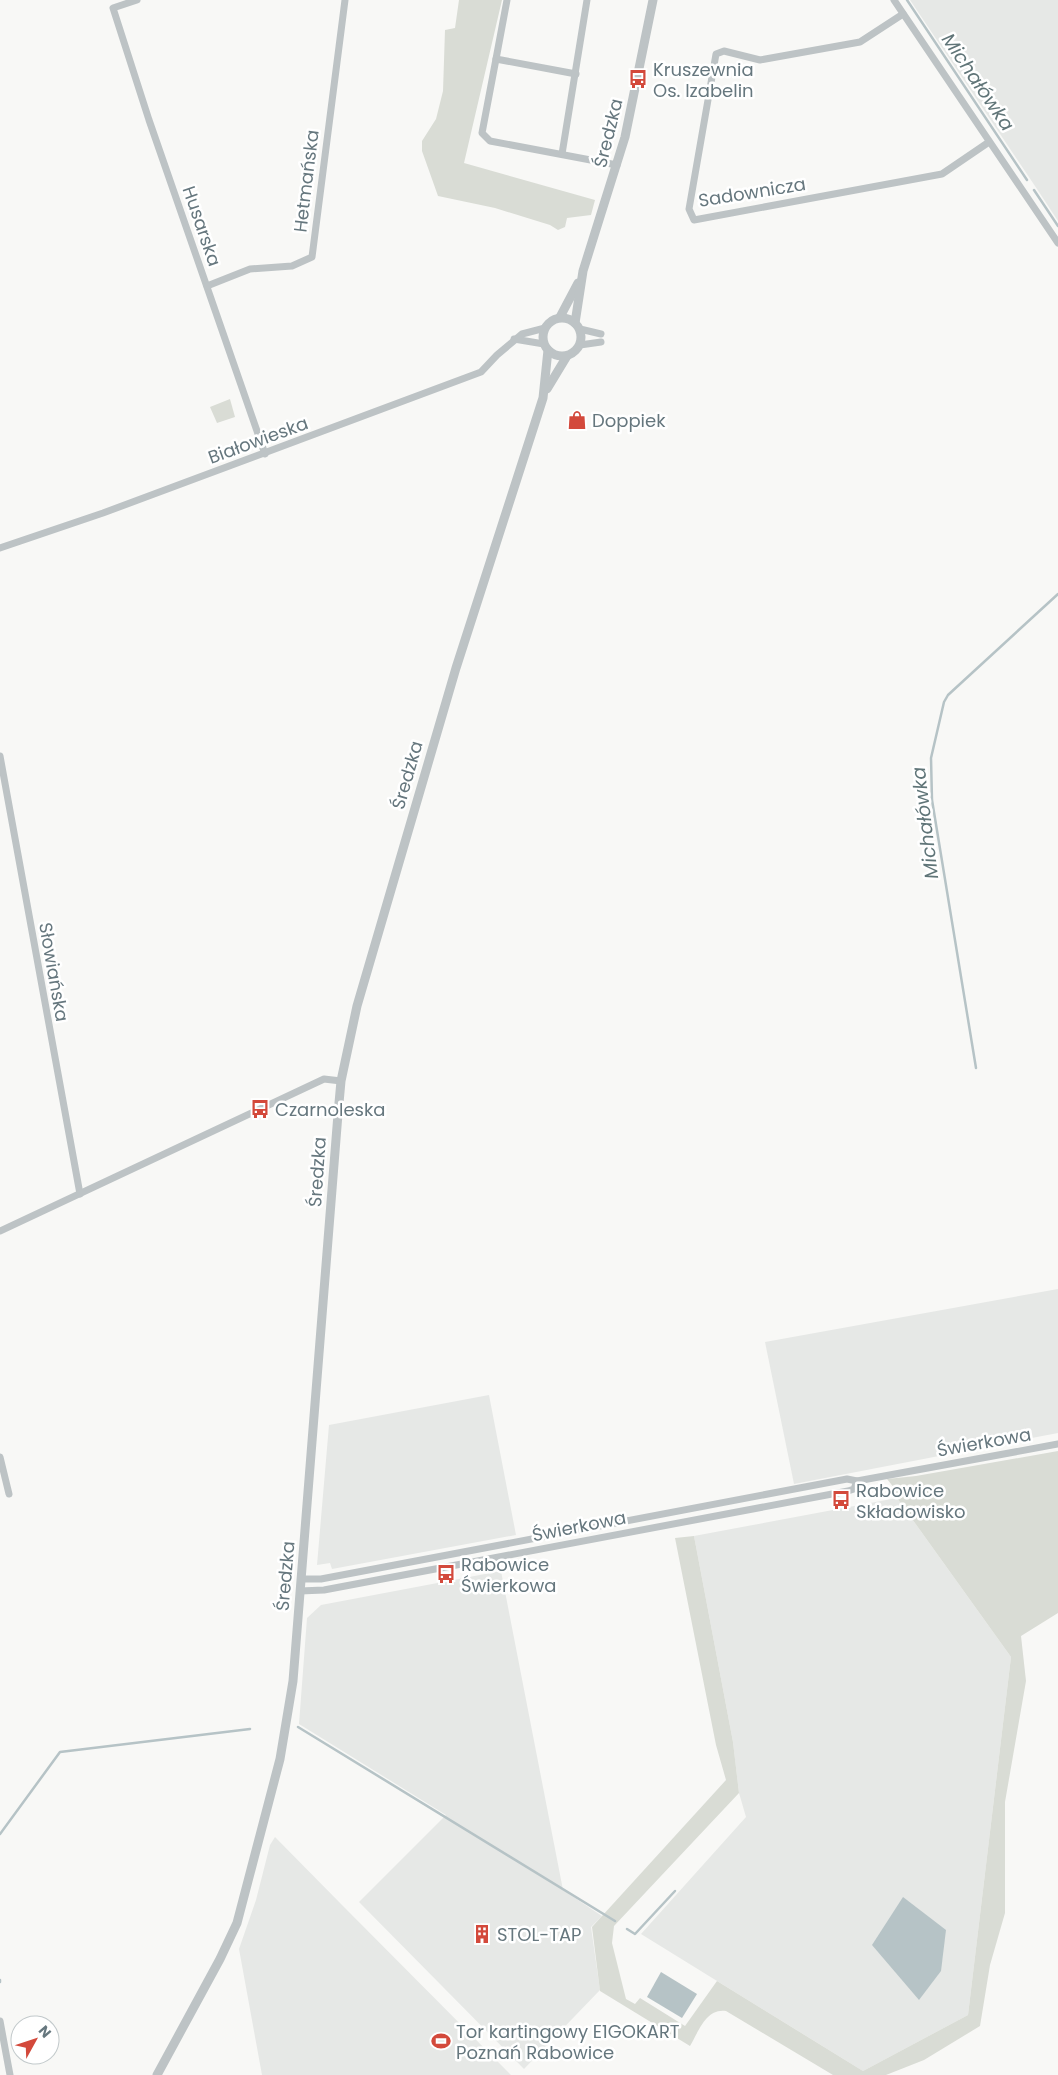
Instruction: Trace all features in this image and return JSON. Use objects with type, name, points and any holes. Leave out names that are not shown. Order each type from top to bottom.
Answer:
[{"type":"street","name":"Husarska","points":[[137,0],[113,8],[149,120],[265,454]]},
{"type":"street","name":"Hetmańska","points":[[207,286],[250,269],[292,266],[312,258],[344,0]]},
{"type":"street","points":[[507,0],[482,133],[485,138],[617,165]]},
{"type":"street","points":[[562,154],[587,0]]},
{"type":"street","name":"Średzka","points":[[578,326],[584,272],[617,165],[635,92],[652,0]]},
{"type":"street","points":[[894,0],[1058,243]]},
{"type":"street","name":"Sadownicza","points":[[903,14],[860,42],[760,60],[724,50],[716,54],[688,209],[694,220],[942,174],[989,142]]},
{"type":"street","points":[[496,59],[576,74]]},
{"type":"street","name":"Średzka","points":[[560,317],[584,272]]},
{"type":"street","points":[[514,339],[546,347],[556,356],[566,356],[575,351],[580,345],[601,338],[560,317],[551,321],[545,328],[542,336],[546,347]]},
{"type":"street","points":[[578,326],[580,345]]},
{"type":"street","name":"Białowieska","points":[[0,548],[265,454],[481,372],[514,339],[522,334],[545,328]]},
{"type":"street","name":"Średzka","points":[[542,398],[546,347]]},
{"type":"street","name":"Średzka","points":[[157,2075],[230,1939],[243,1903],[280,1759],[293,1681],[341,1081],[357,1006],[456,668],[542,398],[555,371],[566,356]]},
{"type":"street","name":"Słowiańska","points":[[0,756],[80,1194]]},
{"type":"street","points":[[0,1231],[324,1079],[341,1081]]},
{"type":"street","name":"Świerkowa","points":[[301,1579],[339,1576],[847,1478],[857,1481],[1058,1444]]},
{"type":"street","points":[[0,1457],[9,1494]]},
{"type":"street","name":"Świerkowa","points":[[300,1591],[324,1590],[848,1491],[854,1489],[857,1481]]},
{"type":"street","points":[[0,2021],[10,2075]]},
{"type":"shaded area","points":[[459,0],[502,0],[464,163],[595,200],[591,215],[567,218],[565,227],[558,230],[550,225],[495,208],[438,196],[422,151],[422,141],[436,119],[443,91],[445,30],[455,28]]},
{"type":"shaded area","points":[[910,0],[1058,0],[1058,221],[1037,189]]},
{"type":"shaded area","points":[[230,399],[235,417],[217,423],[210,407]]},
{"type":"shaded area","points":[[1058,1289],[1058,1433],[794,1484],[765,1342]]},
{"type":"shaded area","points":[[489,1395],[516,1535],[332,1569],[330,1563],[317,1565],[329,1425]]},
{"type":"shaded area","points":[[1058,1451],[1058,1613],[1021,1636],[1026,1681],[1005,1802],[1005,1913],[990,1965],[980,2026],[924,2060],[886,2075],[833,2075],[726,2011],[713,2013],[708,2017],[690,2046],[600,1991],[592,1927],[726,1780],[716,1745],[675,1538],[694,1536],[733,1742],[739,1793],[614,1926],[612,1943],[626,1999],[635,2004],[640,1998],[685,2026],[717,1981],[863,2071],[968,2015],[1011,1657],[897,1498],[895,1489],[887,1479],[916,1476]]},
{"type":"shaded area","points":[[897,1498],[1011,1657],[968,2015],[863,2071],[641,1934],[746,1817],[739,1793],[733,1742],[694,1536]]},
{"type":"shaded area","points":[[501,1571],[563,1890],[602,1916],[591,1927],[600,1990],[524,2069],[359,1902],[446,1815],[299,1724],[307,1618],[321,1605]]},
{"type":"shaded area","points":[[275,1837],[511,2075],[262,2075],[239,1949],[256,1900],[270,1845]]},
{"type":"shaded area","points":[[903,1897],[946,1930],[941,1971],[919,2000],[872,1945]]},
{"type":"shaded area","points":[[661,1972],[697,1994],[682,2018],[647,1997]]},
{"type":"waterway","name":"Michałówka","points":[[907,0],[1027,180]]},
{"type":"waterway","name":"Michałówka","points":[[1034,190],[1058,226]]},
{"type":"waterway","name":"Michałówka","points":[[976,1068],[932,800],[931,758],[944,702],[948,695],[1058,594]]},
{"type":"waterway","points":[[298,1727],[615,1921]]},
{"type":"waterway","points":[[0,1834],[60,1752],[250,1729]]},
{"type":"waterway","points":[[627,1929],[635,1934],[675,1891]]},
{"type":"place","name":"Kruszewnia Os. Izabelin","points":[[638,79]]},
{"type":"place","name":"Doppiek","points":[[577,420]]},
{"type":"place","name":"Czarnoleska","points":[[260,1109]]},
{"type":"place","name":"Rabowice Składowisko","points":[[841,1500]]},
{"type":"place","name":"Rabowice Świerkowa","points":[[446,1574]]},
{"type":"place","name":"STOL-TAP","points":[[482,1934]]},
{"type":"place","name":"Tor kartingowy E1GOKART Poznań Rabowice","points":[[441,2041]]}]
